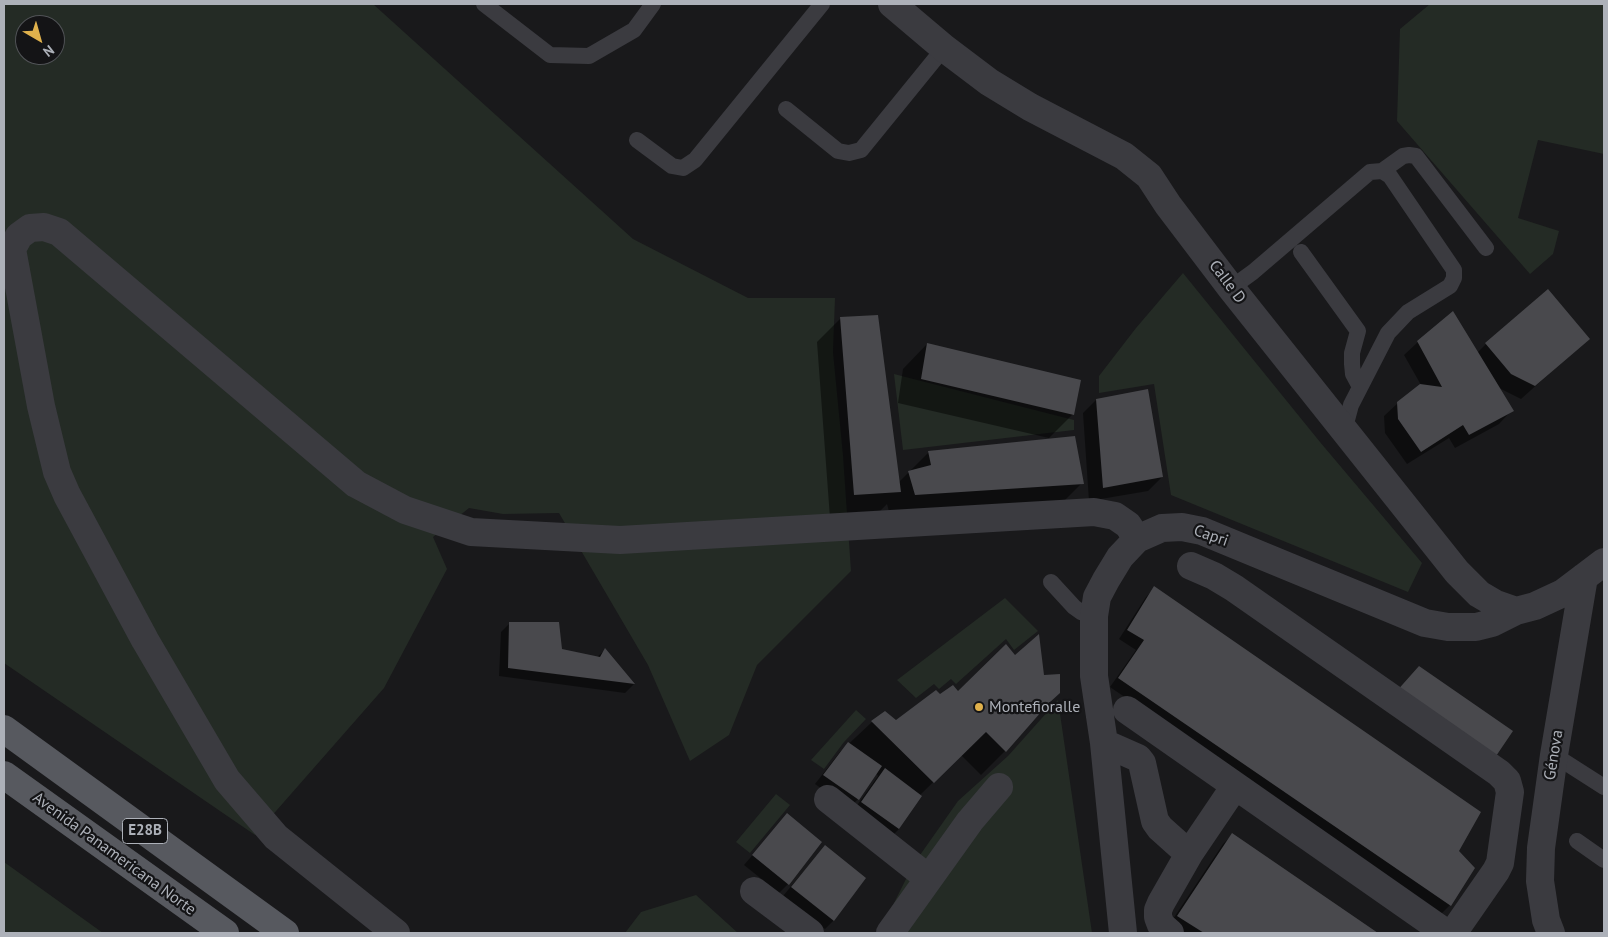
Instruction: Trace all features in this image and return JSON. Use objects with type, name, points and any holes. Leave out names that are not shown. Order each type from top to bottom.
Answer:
[{"type":"main road","name":"E28B","points":[[4,729],[285,933]]},
{"type":"main road","name":"Avenida Panamericana Norte","points":[[4,775],[225,933]]},
{"type":"street","name":"Calle D","points":[[892,4],[944,48],[990,82],[1030,107],[1124,156],[1149,176],[1168,205],[1231,288],[1457,572],[1479,594],[1496,604],[1516,611]]},
{"type":"street","points":[[396,933],[276,837],[228,780],[145,640],[67,495],[57,472],[41,406],[12,249],[19,236],[30,228],[44,226],[59,232],[356,484],[406,510],[471,532],[620,540],[1094,512],[1115,516],[1128,526],[1137,540]]},
{"type":"street","name":"Capri","points":[[1123,933],[1104,743],[1094,676],[1094,616],[1097,597],[1106,580],[1120,557],[1137,540],[1162,528],[1182,527],[1202,530],[1425,623],[1448,627],[1476,627],[1492,623],[1516,611],[1535,606],[1563,593],[1594,570]]},
{"type":"street","points":[[1191,566],[1214,576],[1234,588],[1499,773],[1507,781],[1510,792],[1500,862],[1496,871],[1453,933]]},
{"type":"street","name":"Génova","points":[[1551,933],[1546,920],[1540,881],[1541,848],[1554,755],[1594,570]]},
{"type":"street","points":[[1127,710],[1446,933]]},
{"type":"street","points":[[1104,743],[1138,758],[1142,763],[1155,821],[1160,828],[1189,854]]},
{"type":"street","points":[[1170,933],[1161,925],[1158,910],[1189,854],[1235,786]]},
{"type":"street","points":[[890,933],[970,821],[998,787]]},
{"type":"street","points":[[828,799],[928,878]]},
{"type":"street","points":[[754,891],[810,933]]},
{"type":"lane","points":[[484,4],[550,55],[590,56],[634,30],[653,4]]},
{"type":"lane","points":[[637,140],[672,166],[683,168],[695,160],[822,4]]},
{"type":"lane","points":[[786,109],[838,151],[849,153],[861,150],[944,48]]},
{"type":"lane","points":[[1231,288],[1253,272],[1370,172],[1382,171],[1403,156],[1409,155],[1416,156],[1486,248]]},
{"type":"lane","points":[[1344,431],[1351,405],[1388,333],[1408,312],[1450,286],[1454,278],[1454,270],[1449,262],[1390,176],[1382,171]]},
{"type":"lane","points":[[1301,252],[1358,331],[1352,353],[1352,364],[1353,374],[1360,387]]},
{"type":"lane","points":[[1051,582],[1074,607],[1081,612],[1094,616]]},
{"type":"lane","points":[[1554,755],[1604,788]]},
{"type":"lane","points":[[1577,840],[1604,860]]},
{"type":"shaded area","points":[[4,4],[373,4],[633,239],[748,298],[835,298],[833,352],[843,455],[851,571],[757,665],[729,735],[690,761],[648,665],[559,513],[503,514],[469,508],[433,537],[447,569],[384,688],[255,835],[4,663]]},
{"type":"shaded area","points":[[1430,4],[1604,4],[1604,154],[1538,140],[1518,218],[1559,231],[1553,254],[1530,274],[1397,121],[1400,29]]},
{"type":"shaded area","points":[[1183,273],[1320,442],[1422,563],[1408,592],[1171,495],[1154,384],[1099,393],[1099,376],[1136,328]]},
{"type":"shaded area","points":[[894,374],[1074,420],[1074,430],[903,450]]},
{"type":"shaded area","points":[[1005,598],[1038,631],[1014,650],[1006,639],[956,684],[951,679],[939,689],[934,684],[916,698],[897,680]]},
{"type":"shaded area","points":[[1058,700],[1092,933],[879,933],[913,865],[958,801],[1008,756]]},
{"type":"shaded area","points":[[856,710],[866,719],[844,742],[824,769],[811,760]]},
{"type":"shaded area","points":[[776,794],[790,805],[750,853],[736,842]]},
{"type":"shaded area","points":[[4,862],[103,933],[4,933]]},
{"type":"shaded area","points":[[696,895],[738,933],[625,933],[641,912]]},
{"type":"building","points":[[1548,289],[1590,339],[1535,386],[1511,374],[1485,343]]},
{"type":"building","points":[[1453,311],[1514,411],[1469,435],[1463,425],[1421,452],[1398,419],[1397,402],[1420,384],[1442,387],[1417,341]]},
{"type":"building","points":[[878,315],[901,492],[854,495],[840,317]]},
{"type":"building","points":[[927,343],[1081,380],[1074,415],[921,379]]},
{"type":"building","points":[[1148,389],[1163,477],[1103,488],[1096,399]]},
{"type":"building","points":[[1075,436],[1084,484],[915,495],[908,471],[931,465],[928,451]]},
{"type":"building","points":[[1154,586],[1481,812],[1459,851],[1475,868],[1451,906],[1118,678],[1144,640],[1127,630]]},
{"type":"building","points":[[509,622],[559,622],[562,649],[600,657],[605,648],[635,684],[508,668]]},
{"type":"building","name":"Montefioralle","points":[[1039,634],[1044,675],[1060,674],[1060,693],[1006,752],[986,732],[934,783],[871,721],[885,711],[896,720],[936,690],[940,694],[953,685],[958,691],[1006,644],[1015,655]]},
{"type":"building","points":[[1419,666],[1513,731],[1492,762],[1395,693]]},
{"type":"building","points":[[848,742],[882,766],[859,800],[823,775]]},
{"type":"building","points":[[885,768],[922,796],[899,829],[861,802]]},
{"type":"building","points":[[787,813],[822,842],[789,885],[752,855]]},
{"type":"building","points":[[1232,833],[1378,933],[1204,933],[1177,916]]},
{"type":"building","points":[[825,845],[866,878],[834,921],[791,887]]},
{"type":"place","name":"Montefioralle","points":[[979,707]]}]
